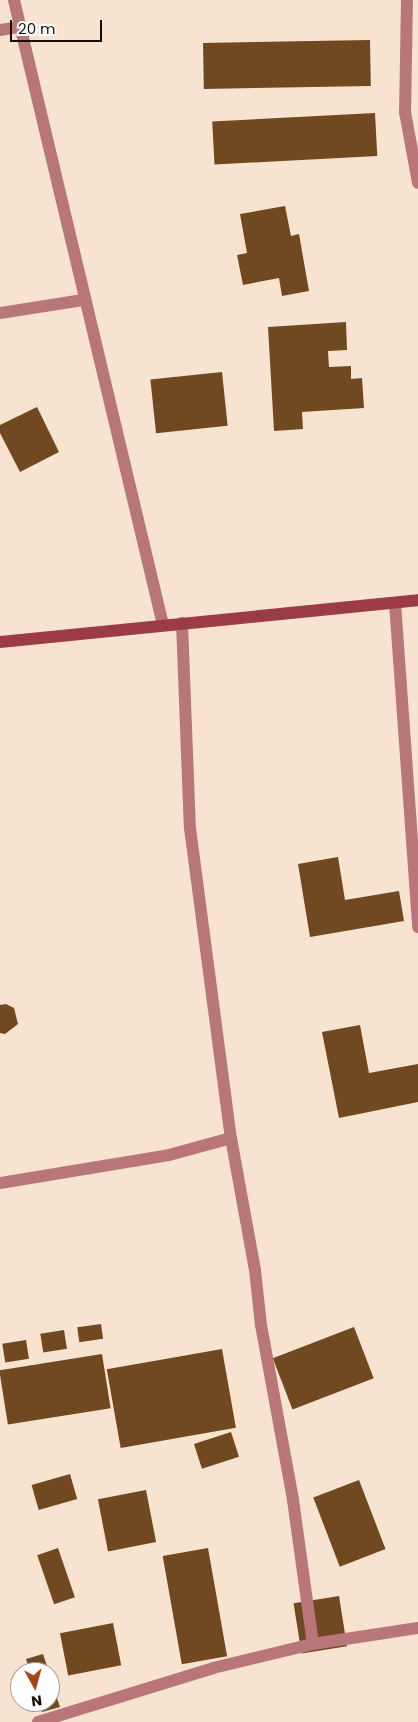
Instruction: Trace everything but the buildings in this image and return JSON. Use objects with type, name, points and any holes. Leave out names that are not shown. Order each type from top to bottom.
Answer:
[{"type":"street","points":[[14,0],[83,300],[163,625]]},
{"type":"street","points":[[407,0],[405,112],[418,183]]},
{"type":"street","points":[[0,30],[20,27]]},
{"type":"street","points":[[0,313],[83,300]]},
{"type":"street","points":[[0,642],[418,600]]},
{"type":"street","points":[[395,603],[418,927]]},
{"type":"street","points":[[182,623],[190,828],[231,1138],[293,1500],[313,1644]]},
{"type":"street","points":[[0,1183],[170,1155],[231,1138]]},
{"type":"street","points":[[38,1722],[213,1668],[313,1644],[418,1628]]}]
